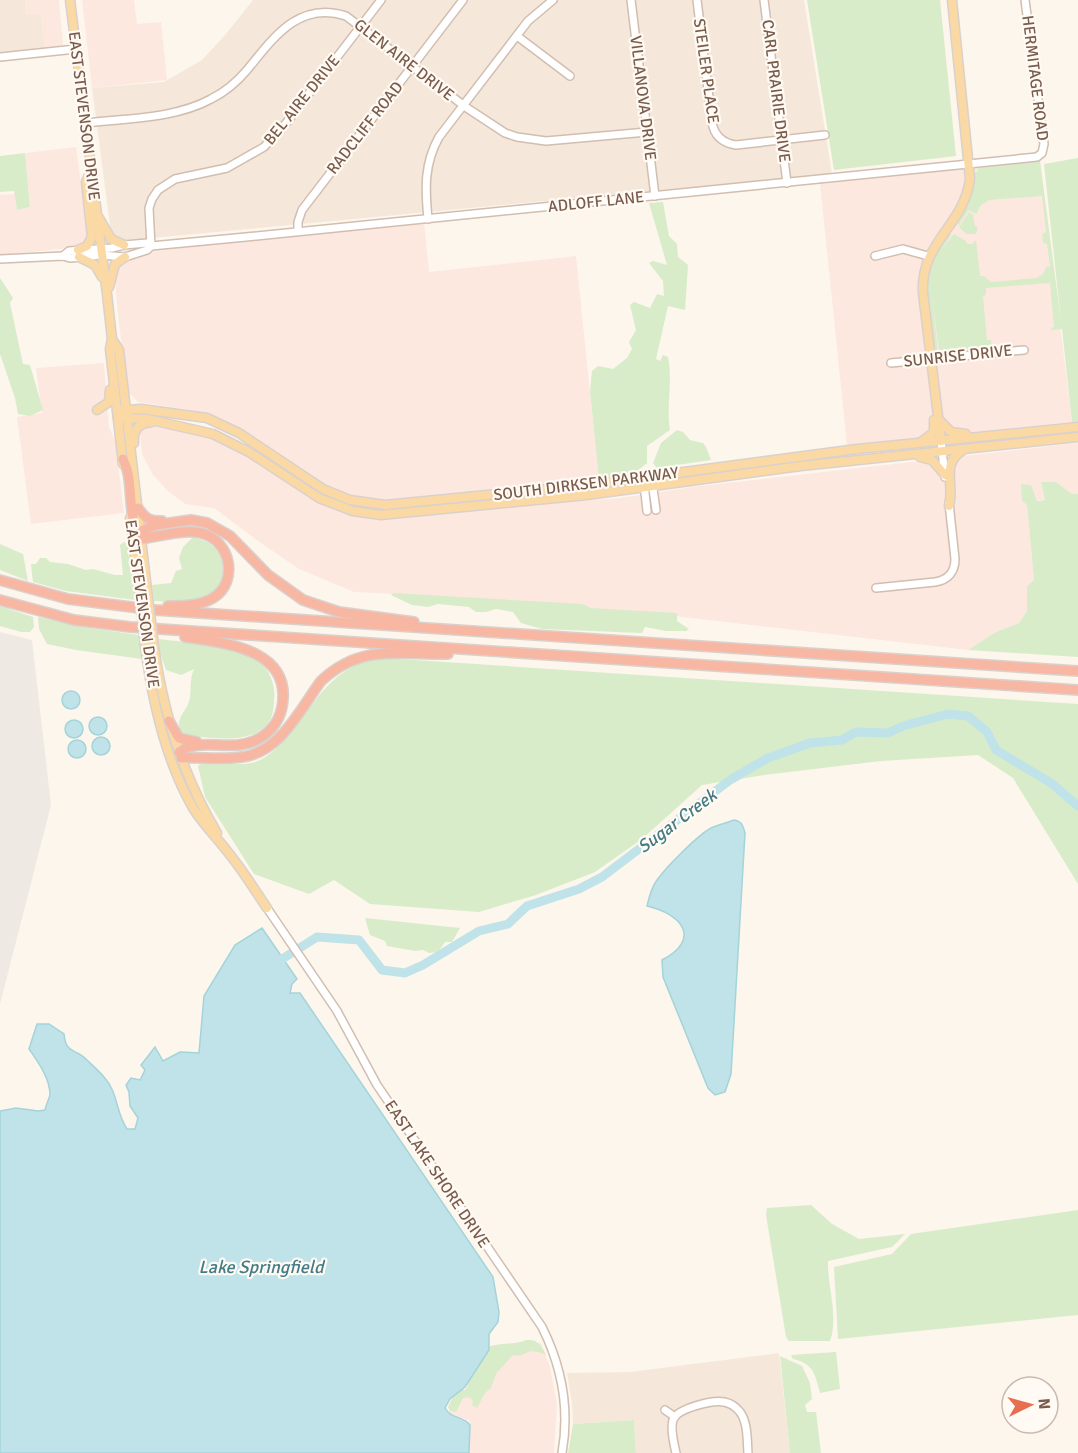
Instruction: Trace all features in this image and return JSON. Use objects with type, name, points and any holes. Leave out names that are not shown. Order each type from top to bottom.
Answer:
[{"type":"highway","points":[[123,459],[128,474],[134,522],[140,535]]},
{"type":"highway","points":[[138,508],[150,521],[203,519],[217,524],[273,579],[294,595],[315,605],[356,615],[490,633]]},
{"type":"highway","points":[[133,548],[140,535],[156,525],[198,521],[213,525],[230,536]]},
{"type":"highway","points":[[68,599],[85,598],[160,606],[183,606],[206,602],[223,588],[228,576],[228,561],[221,546],[209,536],[193,532],[140,535]]},
{"type":"highway","points":[[0,580],[68,599],[145,610],[1078,671]]},
{"type":"highway","points":[[0,600],[66,618],[164,630],[1078,690]]},
{"type":"highway","points":[[97,623],[116,630],[171,635],[226,644],[250,651],[265,659],[273,668],[283,692],[281,712],[265,735],[252,742],[235,746],[188,745],[177,756]]},
{"type":"highway","points":[[177,756],[235,758],[262,752],[277,740],[321,681],[352,660],[366,655],[383,652],[434,655],[523,654]]},
{"type":"highway","points":[[169,721],[176,735],[182,740],[235,746]]},
{"type":"main road","name":"EAST STEVENSON DRIVE","points":[[70,0],[107,294],[112,339],[110,349],[138,508],[143,589],[150,646],[150,679],[159,718],[198,800],[228,852],[267,908]]},
{"type":"main road","points":[[941,441],[923,285],[928,256],[964,204],[968,189],[969,164],[952,0]]},
{"type":"main road","points":[[92,167],[86,182],[92,237],[87,246],[78,254],[95,265],[105,280]]},
{"type":"main road","points":[[96,211],[111,239],[124,245]]},
{"type":"main road","points":[[107,294],[115,264],[125,257]]},
{"type":"main road","name":"EAST STEVENSON DRIVE","points":[[112,339],[119,350],[123,387],[123,459],[133,548],[143,589]]},
{"type":"main road","points":[[97,410],[109,402],[106,356],[110,349]]},
{"type":"main road","points":[[123,387],[135,403],[185,411],[196,415]]},
{"type":"main road","points":[[920,443],[928,438],[935,429],[933,408],[936,396]]},
{"type":"main road","name":"SOUTH DIRKSEN PARKWAY","points":[[122,414],[141,409],[196,415],[224,424],[317,486],[358,502],[385,505],[508,494],[647,478],[803,456],[1078,427]]},
{"type":"main road","name":"SOUTH DIRKSEN PARKWAY","points":[[122,414],[220,436],[249,452],[319,498],[343,508],[369,513],[415,513],[649,488],[884,456],[1078,437]]},
{"type":"main road","points":[[939,420],[955,434],[988,432],[1005,434]]},
{"type":"main road","points":[[135,487],[138,477],[134,434],[140,425],[153,422]]},
{"type":"main road","points":[[949,506],[952,494],[950,463],[953,457],[965,448]]},
{"type":"main road","points":[[884,456],[899,459],[928,458],[938,464],[945,475]]},
{"type":"main road","points":[[294,470],[311,473]]},
{"type":"main road","name":"EAST STEVENSON DRIVE","points":[[150,646],[177,756]]},
{"type":"street","name":"BEL AIRE DRIVE","points":[[151,246],[149,208],[158,190],[175,179],[227,168],[264,147],[287,122],[381,0]]},
{"type":"street","name":"RADCLIFF ROAD","points":[[298,231],[302,210],[463,0]]},
{"type":"street","points":[[428,219],[425,179],[430,158],[440,137],[517,36],[536,13],[553,0]]},
{"type":"street","name":"VILLANOVA DRIVE","points":[[631,0],[655,195]]},
{"type":"street","name":"STEILER PLACE","points":[[697,0],[713,127],[718,143],[736,145],[782,140]]},
{"type":"street","name":"CARL PRAIRIE DRIVE","points":[[764,0],[787,183]]},
{"type":"street","name":"HERMITAGE ROAD","points":[[1025,0],[1044,144],[1040,156]]},
{"type":"street","name":"GLEN AIRE DRIVE","points":[[86,123],[170,114],[195,107],[213,98],[238,79],[287,19],[304,10],[323,7],[336,10],[463,105],[505,133],[546,141],[647,132]]},
{"type":"street","points":[[517,36],[570,76]]},
{"type":"street","points":[[0,57],[76,49]]},
{"type":"street","points":[[782,140],[825,135]]},
{"type":"street","name":"ADLOFF LANE","points":[[0,259],[63,256],[69,251],[78,254],[101,252],[124,245],[147,243],[151,246],[1040,156]]},
{"type":"street","name":"ADLOFF LANE","points":[[101,252],[125,257],[147,250],[151,246]]},
{"type":"street","points":[[875,256],[903,249],[928,256]]},
{"type":"street","name":"SUNRISE DRIVE","points":[[891,363],[1024,350]]},
{"type":"street","points":[[1055,429],[1056,439]]},
{"type":"street","points":[[876,588],[944,580],[955,565],[941,441]]},
{"type":"street","points":[[647,478],[656,510]]},
{"type":"street","points":[[647,511],[649,488]]},
{"type":"street","name":"EAST LAKE SHORE DRIVE","points":[[267,908],[337,1011],[383,1094],[542,1327],[559,1366],[564,1390],[566,1431],[562,1453]]},
{"type":"street","points":[[675,1453],[673,1424],[675,1417],[680,1412],[711,1402],[730,1404],[740,1412],[744,1419],[748,1453]]},
{"type":"street","points":[[665,1410],[675,1417]]},
{"type":"shaded area","points":[[0,0],[25,0],[26,15],[41,14],[45,48],[0,52]]},
{"type":"shaded area","points":[[25,0],[59,0],[63,45],[45,48],[41,15],[26,15]]},
{"type":"shaded area","points":[[82,0],[134,0],[137,24],[161,22],[167,80],[92,88]]},
{"type":"shaded area","points":[[253,0],[804,0],[832,174],[119,240],[111,233],[92,88],[164,82],[202,60]]},
{"type":"shaded area","points":[[76,147],[87,242],[69,248],[0,255],[0,195],[15,194],[17,210],[30,207],[25,153]]},
{"type":"shaded area","points":[[1040,161],[1072,422],[847,445],[820,183]]},
{"type":"shaded area","points":[[424,222],[429,272],[576,256],[599,480],[388,502],[354,497],[329,488],[229,423],[190,410],[138,402],[129,393],[126,385],[115,276],[121,263],[157,250]]},
{"type":"shaded area","points":[[104,363],[109,427],[115,440],[124,513],[31,524],[17,417],[42,413],[36,368]]},
{"type":"shaded area","points":[[148,426],[181,430],[210,437],[246,455],[309,498],[342,512],[371,518],[396,519],[490,508],[620,498],[692,487],[1078,443],[1078,494],[1072,494],[1056,482],[1041,482],[1045,500],[1022,501],[1027,505],[1034,580],[1027,586],[1027,611],[1019,623],[996,632],[968,650],[674,616],[456,597],[354,592],[299,569],[214,508],[185,504],[169,492],[153,475],[142,454],[140,432]]},
{"type":"shaded area","points":[[0,632],[32,640],[51,805],[0,1004]]},
{"type":"shaded area","points":[[541,1343],[550,1367],[557,1404],[554,1453],[470,1453],[470,1421],[450,1413],[450,1403],[463,1392],[491,1349]]},
{"type":"shaded area","points":[[779,1353],[790,1453],[636,1453],[634,1420],[573,1424],[567,1373],[630,1372]]},
{"type":"green space","points":[[807,0],[940,0],[956,156],[834,170]]},
{"type":"green space","points":[[25,153],[30,207],[17,210],[14,191],[0,192],[0,156]]},
{"type":"green space","points":[[1078,158],[1078,422],[1072,422],[1062,329],[1052,330],[1051,328],[1054,327],[1050,283],[986,288],[986,295],[983,296],[987,340],[991,340],[992,346],[939,351],[932,295],[938,353],[934,347],[927,295],[929,270],[933,258],[943,241],[952,234],[942,249],[954,234],[967,244],[972,244],[976,240],[980,276],[984,276],[991,282],[1037,278],[1043,274],[1046,267],[1050,267],[1047,244],[1043,243],[1042,234],[1046,232],[1042,196],[989,200],[980,206],[977,213],[969,210],[958,226],[970,198],[974,172],[978,172],[978,168],[1040,161],[1061,321],[1044,164]]},
{"type":"green space","points":[[663,202],[669,236],[677,244],[678,257],[688,265],[685,310],[668,306],[656,359],[660,361],[663,355],[668,357],[670,430],[647,446],[647,463],[636,472],[613,475],[608,479],[599,480],[590,391],[592,371],[598,366],[613,369],[627,358],[632,349],[629,342],[636,330],[630,305],[634,302],[650,308],[657,294],[664,296],[663,281],[649,263],[653,261],[667,265],[649,203]]},
{"type":"green space","points":[[969,212],[973,215],[975,226],[978,227],[976,234],[966,234],[959,227]]},
{"type":"green space","points":[[0,278],[13,298],[10,303],[23,364],[30,365],[43,410],[30,416],[18,414],[0,354]]},
{"type":"green space","points":[[677,430],[683,432],[690,440],[703,443],[711,460],[657,468],[653,463],[661,443]]},
{"type":"green space","points":[[1041,482],[1056,482],[1072,494],[1078,494],[1078,657],[968,650],[996,632],[1019,623],[1027,611],[1027,586],[1034,580],[1027,505],[1022,501],[1021,484],[1031,485],[1037,501],[1045,500]]},
{"type":"green space","points":[[192,538],[211,544],[222,560],[222,578],[217,587],[209,595],[197,600],[154,601],[152,585],[171,583],[176,571],[182,569],[179,558],[183,547]]},
{"type":"green space","points":[[124,542],[127,544],[135,600],[66,591],[33,582],[31,564],[36,564],[40,558],[86,570],[93,569],[123,575],[120,545]]},
{"type":"green space","points":[[0,544],[23,554],[28,581],[0,570]]},
{"type":"green space","points":[[393,593],[583,604],[591,608],[677,613],[677,621],[689,629],[666,631],[645,627],[642,633],[542,629],[521,623],[513,612],[496,609],[476,612],[469,607],[438,604],[428,607],[412,605],[391,595]]},
{"type":"green space","points":[[0,606],[33,617],[34,627],[30,632],[21,632],[0,626]]},
{"type":"green space","points":[[38,617],[89,628],[139,635],[142,659],[47,644],[39,629]]},
{"type":"green space","points":[[159,639],[228,648],[253,658],[264,666],[274,687],[272,716],[265,726],[258,732],[239,738],[195,737],[184,733],[180,729],[179,722],[189,700],[194,669],[181,675],[166,670],[160,653]]},
{"type":"green space","points":[[384,658],[1078,704],[1078,884],[1013,778],[978,755],[881,761],[702,785],[642,839],[595,872],[536,895],[479,912],[370,904],[334,880],[309,894],[254,874],[205,797],[198,766],[209,763],[244,764],[263,758],[293,730],[336,678],[350,668]]},
{"type":"green space","points":[[365,918],[460,928],[452,942],[445,942],[438,952],[429,953],[423,950],[415,951],[387,946],[385,941],[370,935]]},
{"type":"green space","points":[[811,1205],[832,1224],[859,1239],[905,1234],[892,1247],[828,1261],[833,1311],[830,1341],[789,1341],[786,1337],[766,1215],[767,1208]]},
{"type":"green space","points":[[1078,1210],[1078,1315],[838,1339],[834,1267],[892,1254],[911,1234]]},
{"type":"green space","points":[[526,1340],[539,1343],[546,1355],[530,1351],[522,1355],[513,1355],[496,1374],[491,1388],[485,1393],[477,1408],[472,1405],[473,1401],[469,1397],[463,1398],[456,1412],[450,1411],[448,1407],[457,1388],[465,1390],[468,1387],[467,1381],[486,1348]]},
{"type":"green space","points":[[836,1352],[840,1389],[820,1393],[817,1380],[809,1367],[793,1359],[791,1355]]},
{"type":"green space","points":[[780,1356],[802,1366],[810,1383],[812,1399],[805,1405],[807,1412],[816,1412],[821,1453],[790,1453]]},
{"type":"green space","points":[[634,1420],[636,1453],[568,1453],[573,1424]]},
{"type":"water","points":[[71,691],[77,694],[80,700],[77,706],[71,709],[65,706],[62,700],[65,694]]},
{"type":"water","points":[[98,717],[104,720],[107,726],[104,732],[98,735],[92,732],[89,726],[92,720]]},
{"type":"water","points":[[74,720],[80,723],[83,729],[80,735],[74,738],[68,735],[65,729],[68,723]]},
{"type":"water","points":[[101,737],[107,740],[110,746],[107,752],[101,755],[95,752],[92,746],[95,740]]},
{"type":"water","points":[[77,740],[83,743],[86,749],[83,755],[77,758],[71,755],[68,749],[71,743]]},
{"type":"water","points":[[734,820],[743,826],[745,833],[731,1074],[725,1092],[715,1095],[708,1088],[663,977],[662,960],[681,944],[684,936],[683,928],[670,915],[647,906],[655,883],[682,852],[711,828]]},
{"type":"water","name":"Lake Springfield","points":[[262,928],[297,979],[292,984],[290,993],[300,993],[493,1277],[499,1312],[498,1322],[489,1334],[489,1350],[465,1387],[450,1399],[445,1408],[470,1425],[469,1453],[0,1453],[0,1111],[16,1108],[45,1110],[50,1095],[48,1082],[29,1049],[37,1024],[49,1024],[64,1034],[69,1048],[83,1056],[109,1083],[123,1123],[127,1129],[135,1129],[138,1118],[130,1106],[126,1085],[131,1078],[140,1080],[145,1070],[141,1065],[155,1047],[163,1061],[180,1052],[199,1053],[204,996],[235,945]]},
{"type":"waterway","name":"Sugar Creek","points":[[279,961],[317,937],[359,940],[382,970],[405,973],[423,965],[479,931],[508,924],[527,906],[579,889],[602,877],[730,780],[768,758],[810,743],[842,740],[856,732],[888,733],[903,726],[948,714],[968,716],[987,732],[996,750],[1051,783],[1078,806]]}]
